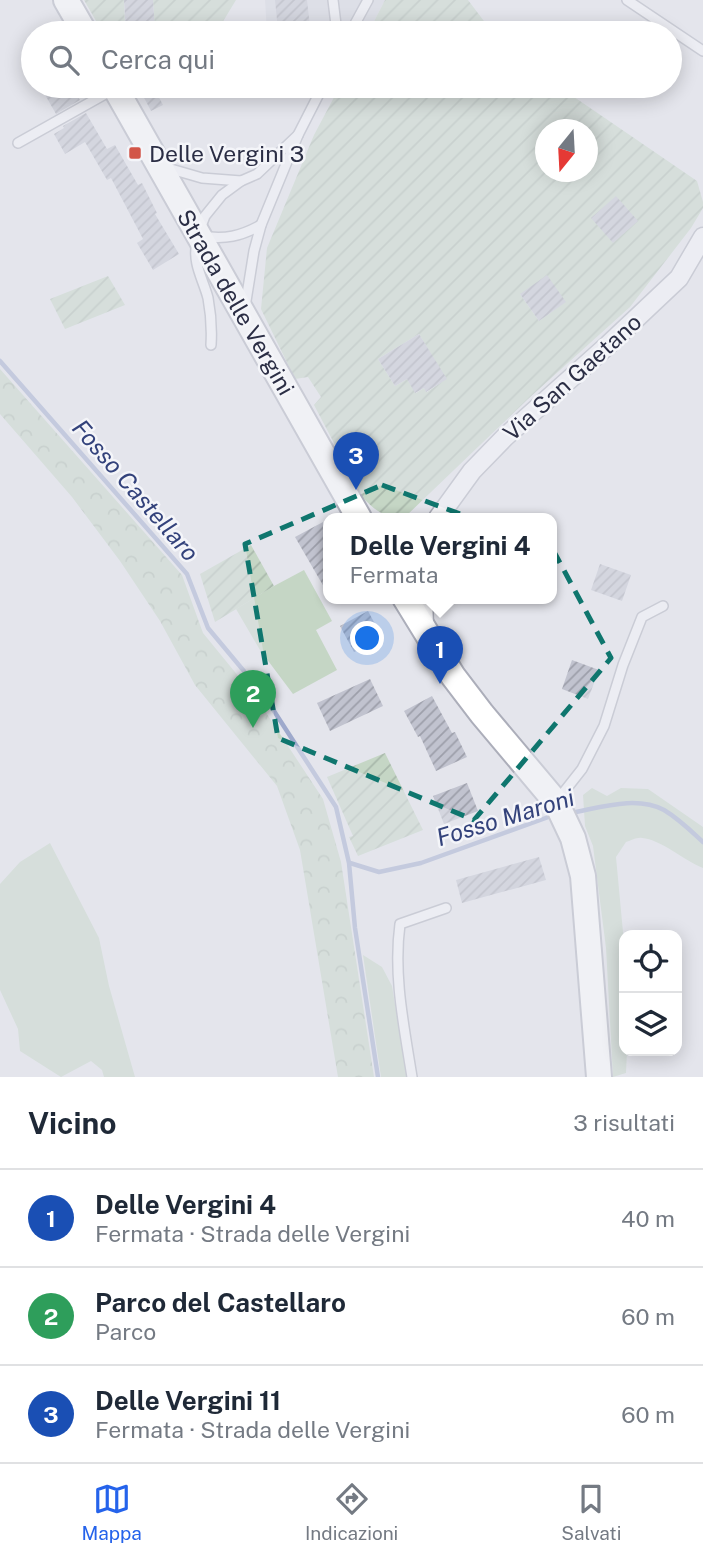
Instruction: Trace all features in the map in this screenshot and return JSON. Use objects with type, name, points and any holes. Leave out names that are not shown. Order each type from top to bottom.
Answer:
[{"type":"main road","points":[[66,0],[78,21]]},
{"type":"main road","name":"Strada delle Vergini","points":[[121,98],[356,513]]},
{"type":"main road","points":[[409,604],[453,676],[556,802],[573,838],[583,876],[599,1077]]},
{"type":"street","name":"Via San Gaetano","points":[[439,513],[472,471],[505,437],[678,278],[703,237]]},
{"type":"street","points":[[423,604],[424,630]]},
{"type":"lane","points":[[333,0],[336,21]]},
{"type":"lane","points":[[357,21],[368,0]]},
{"type":"lane","points":[[627,0],[658,21]]},
{"type":"lane","points":[[682,37],[703,51]]},
{"type":"lane","points":[[18,143],[96,98]]},
{"type":"lane","points":[[244,315],[261,225],[298,135],[317,98]]},
{"type":"lane","points":[[211,345],[210,312],[195,259],[198,235],[205,216],[222,195],[241,181],[257,174],[298,135]]},
{"type":"lane","points":[[159,165],[202,178],[241,181]]},
{"type":"lane","points":[[198,235],[235,237],[261,225]]},
{"type":"lane","points":[[556,802],[582,769],[604,726],[623,665],[642,617],[663,606]]},
{"type":"lane","points":[[412,1077],[399,998],[397,957],[400,924],[446,908]]},
{"type":"highlighted area","points":[[382,485],[552,548],[611,658],[474,820],[278,738],[245,544]]},
{"type":"shaded area","points":[[265,0],[385,0],[374,21],[266,21]]},
{"type":"green space","points":[[84,0],[124,0],[125,21],[96,21]]},
{"type":"green space","points":[[153,0],[236,0],[223,21],[154,21]]},
{"type":"green space","points":[[385,0],[468,0],[484,21],[374,21]]},
{"type":"green space","points":[[334,98],[576,98],[697,181],[703,202],[703,208],[691,228],[630,307],[528,399],[409,513],[382,513],[363,498],[314,405],[321,397],[308,377],[295,379],[261,309],[267,248],[314,135]],"holes":[[[520,294],[565,302],[539,321]],[[419,334],[446,379],[427,392],[424,388],[416,393],[407,379],[395,386],[378,359]]]},
{"type":"green space","points":[[108,276],[125,305],[65,329],[50,299]]},
{"type":"green space","points":[[0,369],[182,575],[203,633],[257,699],[323,799],[341,862],[374,1077],[338,1077],[300,850],[277,786],[195,685],[160,621],[120,561],[72,497],[0,414]]},
{"type":"green space","points":[[251,545],[274,586],[215,622],[200,574]]},
{"type":"green space","points":[[304,570],[332,621],[316,630],[337,670],[293,694],[260,650],[236,609]]},
{"type":"green space","points":[[385,753],[423,830],[358,856],[349,837],[353,836],[327,777]]},
{"type":"green space","points":[[592,788],[607,796],[621,788],[648,789],[703,827],[703,868],[657,842],[642,838],[626,842],[616,857],[623,930],[619,930],[619,1056],[627,1056],[626,1073],[613,1077],[606,948],[593,846],[585,826],[583,795]]},
{"type":"green space","points":[[50,843],[99,938],[109,986],[135,1077],[104,1077],[102,1070],[91,1061],[61,1077],[20,1051],[18,1029],[0,990],[0,884],[20,862]]},
{"type":"green space","points":[[363,955],[382,967],[392,986],[407,1077],[381,1077]]},
{"type":"building","points":[[124,0],[153,0],[154,21],[125,21]]},
{"type":"building","points":[[275,0],[307,0],[309,21],[277,21]]},
{"type":"building","points":[[47,98],[79,98],[80,100],[56,114]]},
{"type":"building","points":[[144,98],[159,98],[163,105],[151,111]]},
{"type":"building","points":[[86,113],[107,149],[115,145],[138,185],[142,183],[157,213],[155,214],[179,254],[153,270],[137,243],[143,239],[111,178],[107,180],[85,142],[65,154],[54,134]]},
{"type":"building","points":[[616,196],[638,221],[613,243],[591,218]]},
{"type":"building","points":[[547,275],[566,302],[539,321],[520,294]]},
{"type":"building","points":[[419,334],[447,379],[426,392],[424,388],[415,393],[407,379],[395,386],[378,359]]},
{"type":"building","points":[[323,522],[323,585],[295,537]]},
{"type":"building","points":[[600,564],[631,575],[622,601],[591,590]]},
{"type":"building","points":[[368,611],[382,637],[354,652],[340,626]]},
{"type":"building","points":[[572,660],[599,670],[588,699],[562,689]]},
{"type":"building","points":[[370,679],[383,706],[330,731],[317,703]]},
{"type":"building","points":[[432,696],[467,757],[436,771],[420,736],[418,737],[404,711]]},
{"type":"building","points":[[467,783],[478,811],[444,824],[433,796]]},
{"type":"building","points":[[539,857],[546,880],[462,903],[456,880]]},
{"type":"waterway","name":"Fosso Castellaro","points":[[0,361],[187,574],[208,628],[263,694],[336,807],[349,863],[355,928],[378,1077]]},
{"type":"waterway","name":"Fosso Maroni","points":[[570,813],[617,804],[642,803],[664,810],[675,817],[703,842]]},
{"type":"waterway","name":"Fosso Maroni","points":[[350,863],[379,872],[421,863],[554,815]]},
{"type":"place","name":"Delle Vergini 3","points":[[135,153]]},
{"type":"place","name":"Delle Vergini 11","points":[[356,490]]},
{"type":"place","name":"Delle Vergini 4","points":[[440,684]]},
{"type":"place","name":"Parco del Castellaro","points":[[253,728]]}]
